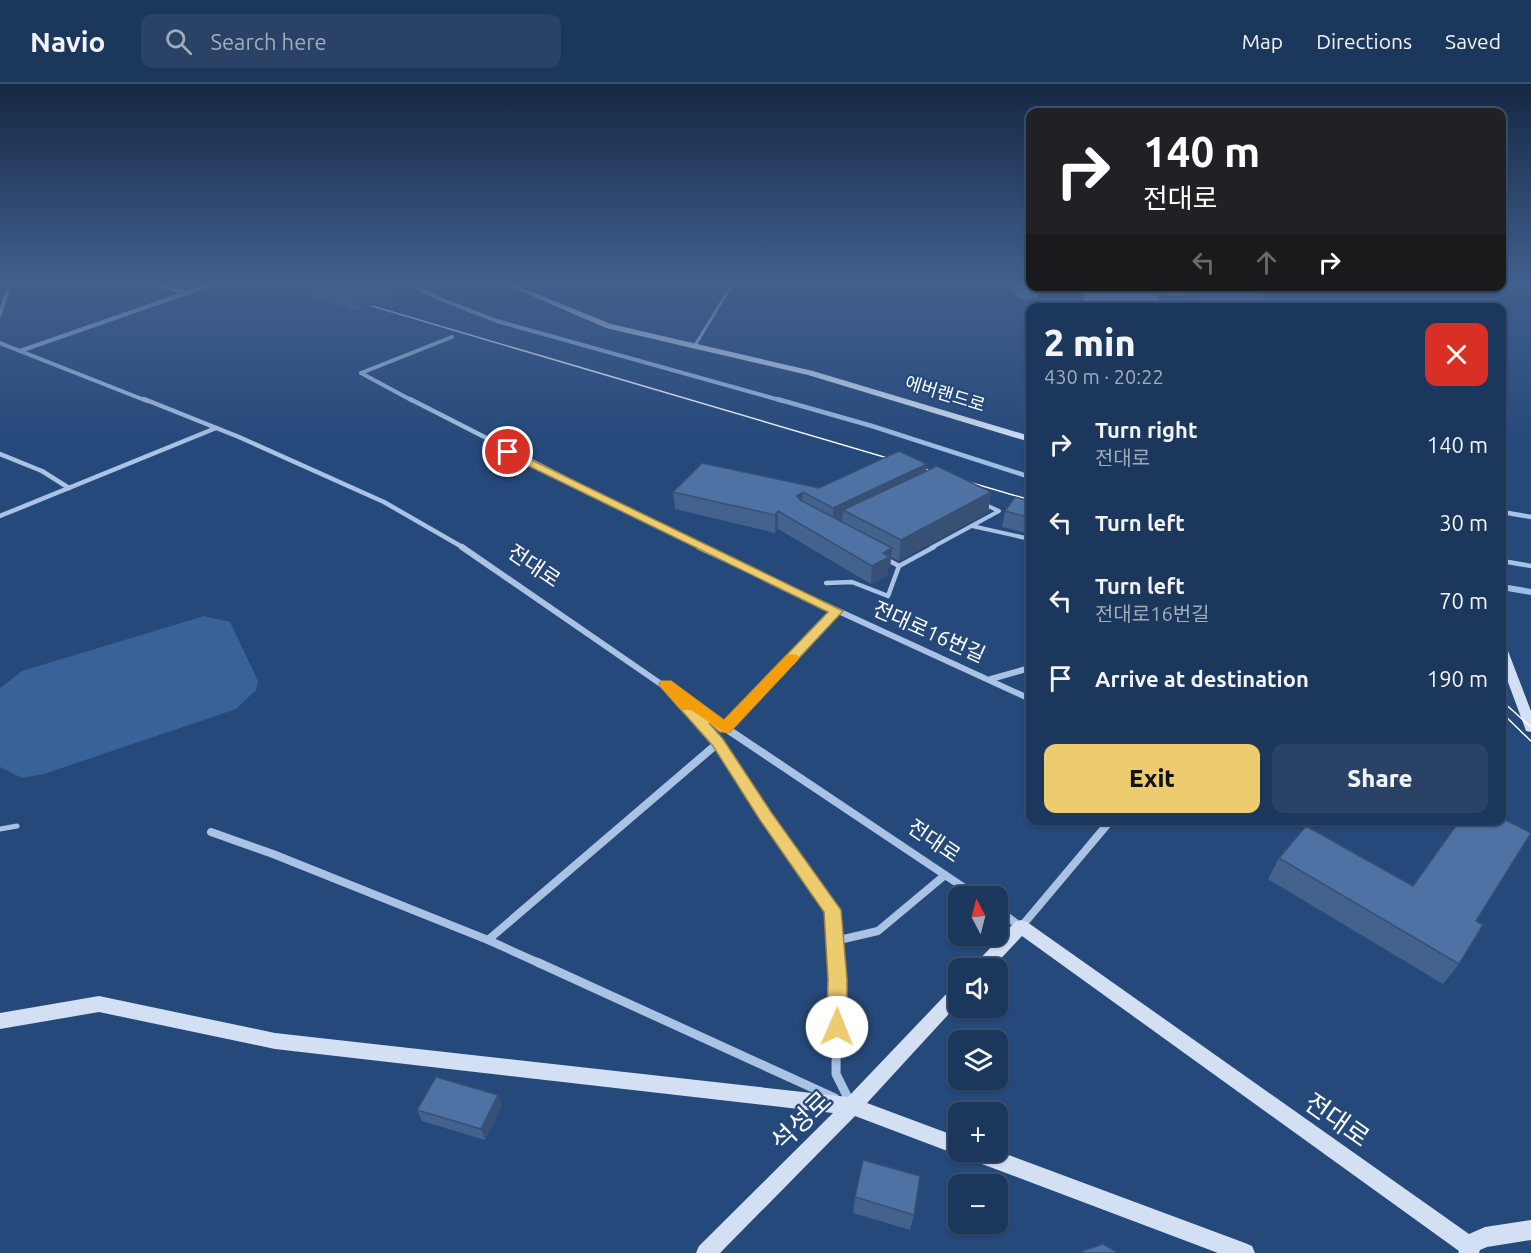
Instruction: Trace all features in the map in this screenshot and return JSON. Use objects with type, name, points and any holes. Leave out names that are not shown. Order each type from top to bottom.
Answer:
[{"type":"street","points":[[20,352],[61,338]]},
{"type":"street","name":"전대로16번길","points":[[451,338],[361,373],[527,462],[836,611],[1026,697]]},
{"type":"street","name":"에버랜드로","points":[[654,338],[820,375],[1026,438]]},
{"type":"street","name":"전대로","points":[[0,344],[217,427],[384,502],[445,535],[666,685],[725,728],[962,886]]},
{"type":"street","points":[[0,516],[217,427]]},
{"type":"street","points":[[0,454],[42,471],[69,488]]},
{"type":"street","points":[[1506,513],[1531,517]]},
{"type":"street","points":[[725,728],[836,611]]},
{"type":"street","points":[[1506,662],[1531,728]]},
{"type":"street","points":[[990,679],[1026,669]]},
{"type":"street","points":[[666,685],[718,743],[765,816],[833,910],[838,979],[836,1074],[852,1106]]},
{"type":"street","points":[[488,940],[718,743]]},
{"type":"street","points":[[991,958],[1021,927],[1108,825]]},
{"type":"street","points":[[211,832],[273,854],[488,940],[852,1106]]},
{"type":"street","points":[[835,940],[878,931],[945,875]]},
{"type":"street","name":"전대로","points":[[1008,917],[1469,1251]]},
{"type":"street","points":[[0,1021],[99,1004],[275,1041],[852,1106]]},
{"type":"street","points":[[852,1106],[948,1004]]},
{"type":"street","name":"석성로","points":[[706,1253],[852,1106],[948,1142]]},
{"type":"street","points":[[1001,1162],[1245,1253]]},
{"type":"street","points":[[1469,1251],[1473,1244],[1485,1237],[1531,1230]]},
{"type":"lane","points":[[694,347],[700,338]]},
{"type":"lane","points":[[826,583],[852,582],[888,596],[899,566],[999,511],[978,501]]},
{"type":"lane","points":[[971,526],[1026,538]]},
{"type":"lane","points":[[880,556],[899,566]]},
{"type":"lane","points":[[1506,562],[1531,566]]},
{"type":"lane","points":[[0,829],[17,826]]},
{"type":"shaded area","points":[[204,616],[230,622],[258,681],[256,690],[236,709],[44,774],[22,778],[0,767],[0,688],[22,671]]},
{"type":"building","points":[[899,451],[927,464],[833,508],[803,492],[797,496],[800,500],[892,548],[883,553],[889,557],[872,566],[778,511],[775,515],[673,492],[702,463],[819,488]]},
{"type":"building","points":[[937,466],[991,492],[901,540],[843,510]]},
{"type":"building","points":[[1015,497],[1026,500],[1026,517],[1005,511]]},
{"type":"building","points":[[1506,820],[1531,833],[1476,921],[1483,925],[1459,964],[1279,858],[1306,826],[1413,886],[1456,825],[1506,825]]},
{"type":"building","points":[[436,1077],[498,1095],[481,1129],[417,1110]]},
{"type":"building","points":[[863,1160],[920,1176],[914,1215],[855,1197]]},
{"type":"building","points":[[1103,1244],[1118,1253],[1083,1253],[1082,1251]]},
{"type":"waterway","points":[[556,338],[783,401]]},
{"type":"waterway","points":[[777,399],[872,426],[1026,476]]},
{"type":"waterway","points":[[1506,588],[1531,592]]},
{"type":"tram line","points":[[479,338],[1026,499]]},
{"type":"tram line","points":[[1506,705],[1531,727]]},
{"type":"tram line","points":[[1506,717],[1531,741]]},
{"type":"slow traffic","points":[[686,707],[666,685],[725,728],[792,658]]},
{"type":"route","points":[[508,452],[836,611],[725,728],[666,685],[718,743],[765,816],[833,910],[838,979],[837,1027]]}]
